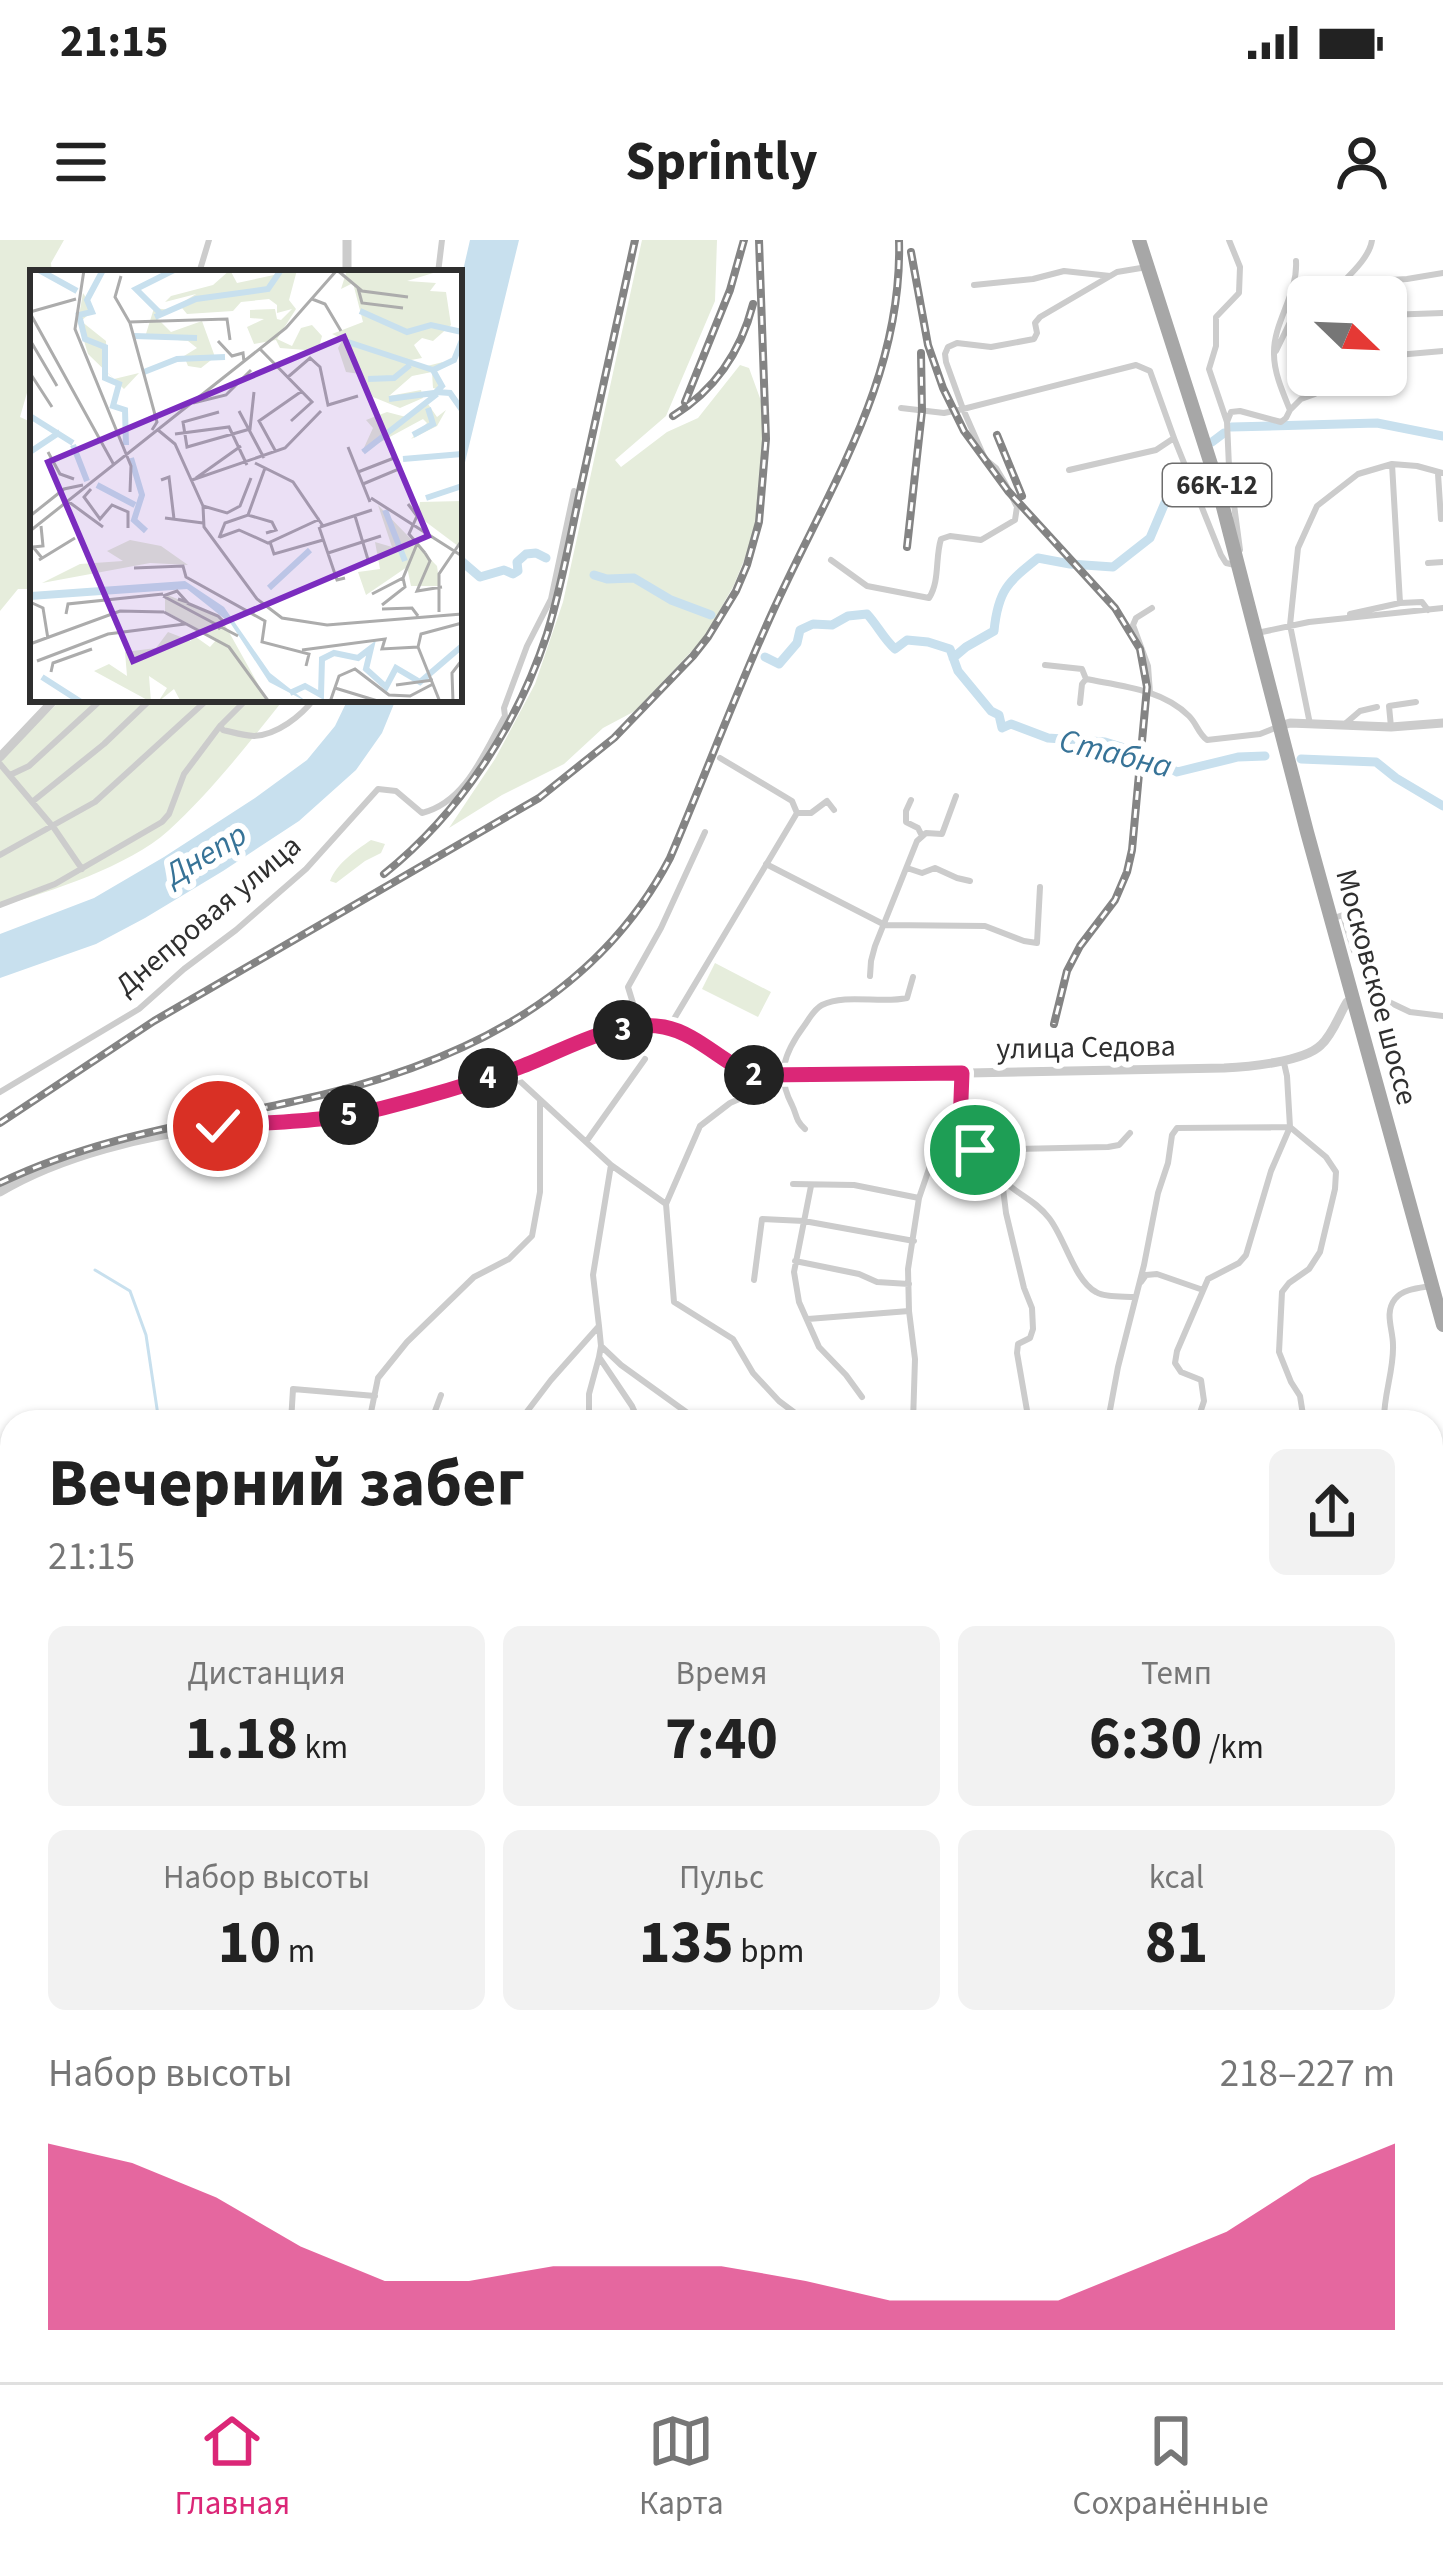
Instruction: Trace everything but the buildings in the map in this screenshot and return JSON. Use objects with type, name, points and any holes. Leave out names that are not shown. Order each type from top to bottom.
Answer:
[{"type":"main road","name":"66К-12","points":[[1139,240],[1204,440],[1281,729]]},
{"type":"main road","name":"Московское шоссе","points":[[1281,729],[1443,1325]]},
{"type":"street","points":[[200,270],[209,240]]},
{"type":"street","points":[[438,270],[442,240]]},
{"type":"street","points":[[902,408],[944,413],[1136,365],[1150,371],[1221,555],[1231,566],[1240,564],[1227,422],[1209,370],[1216,346],[1216,317],[1239,293],[1240,267],[1229,240]]},
{"type":"street","points":[[1349,276],[1372,240]]},
{"type":"street","points":[[1290,410],[1274,354],[1275,338],[1297,278],[1296,261]]},
{"type":"street","points":[[831,560],[867,586],[928,598],[935,586],[941,539],[981,540],[1015,520],[1017,507],[986,459],[945,354],[957,343],[991,346],[1034,339],[1040,317],[1110,276],[1147,267]]},
{"type":"street","points":[[974,285],[1064,271],[1110,276]]},
{"type":"street","points":[[1407,279],[1443,273]]},
{"type":"street","points":[[1407,314],[1443,313]]},
{"type":"street","points":[[1274,354],[1287,328]]},
{"type":"street","points":[[1407,354],[1443,350]]},
{"type":"street","points":[[1227,422],[1231,412],[1240,411],[1281,422],[1309,396]]},
{"type":"street","points":[[1069,470],[1156,450],[1174,439]]},
{"type":"street","points":[[1393,464],[1400,603]]},
{"type":"street","points":[[1310,724],[1290,625],[1298,548],[1317,506],[1358,475],[1393,464],[1417,466],[1440,473],[1441,518]]},
{"type":"street","name":"Днепровая улица","points":[[0,1092],[139,1009],[306,869],[378,789],[396,791],[422,813],[455,797],[505,716],[518,668],[551,599],[574,491]]},
{"type":"street","points":[[1428,563],[1443,562]]},
{"type":"street","points":[[1342,619],[1400,603],[1422,602],[1429,610]]},
{"type":"street","points":[[1150,693],[1148,666],[1133,625],[1152,608]]},
{"type":"street","points":[[1255,634],[1290,625],[1443,608]]},
{"type":"street","points":[[1045,665],[1082,669],[1080,703]]},
{"type":"street","points":[[1085,679],[1150,693],[1189,716],[1207,740],[1310,724],[1391,727],[1443,723]]},
{"type":"street","points":[[52,702],[0,760],[82,869]]},
{"type":"street","points":[[10,776],[29,766],[99,702]]},
{"type":"street","points":[[32,802],[148,702]]},
{"type":"street","points":[[0,855],[95,802],[205,702]]},
{"type":"street","points":[[0,905],[55,884],[162,822],[184,774],[244,702]]},
{"type":"street","points":[[220,726],[256,736],[285,724],[312,702]]},
{"type":"street","points":[[1391,727],[1389,706],[1416,702]]},
{"type":"street","points":[[1343,725],[1360,711],[1377,707]]},
{"type":"street","points":[[667,1030],[797,813],[793,801],[719,758]]},
{"type":"street","points":[[870,976],[871,961],[917,841],[926,833],[942,834],[956,796]]},
{"type":"street","points":[[911,800],[906,822],[919,828],[922,836]]},
{"type":"street","points":[[797,813],[811,813],[827,801],[834,810]]},
{"type":"street","points":[[640,1026],[628,987],[705,832]]},
{"type":"street","points":[[766,864],[886,926],[985,926],[1037,943],[1040,887]]},
{"type":"street","points":[[907,868],[922,873],[935,868],[970,881]]},
{"type":"street","points":[[1330,919],[1343,915],[1354,951],[1343,965]]},
{"type":"street","points":[[1354,951],[1367,953],[1389,1002],[1410,1012],[1443,1016]]},
{"type":"street","points":[[791,1410],[753,1373],[733,1340],[674,1302],[666,1204],[700,1126],[730,1103],[765,1088],[818,1007],[835,1001],[907,998],[913,977]]},
{"type":"street","name":"улица Седова","points":[[0,1192],[39,1171],[189,1130],[319,1120],[377,1109],[640,1026],[679,1031],[733,1067],[775,1077],[1224,1068],[1318,1048],[1352,999]]},
{"type":"street","points":[[586,1142],[646,1059]]},
{"type":"street","points":[[1201,1410],[1205,1395],[1202,1380],[1181,1372],[1175,1364],[1177,1351],[1208,1279],[1246,1255],[1271,1172],[1291,1127],[1283,1059]]},
{"type":"street","points":[[509,1071],[611,1166],[666,1204]]},
{"type":"street","points":[[962,1073],[960,1125],[975,1150],[1002,1180],[1035,1200],[1054,1224],[1083,1280],[1098,1294],[1135,1297]]},
{"type":"street","points":[[775,1077],[794,1108],[796,1121],[805,1129]]},
{"type":"street","points":[[370,1410],[378,1378],[407,1342],[474,1276],[509,1259],[532,1237],[540,1192],[540,1100]]},
{"type":"street","points":[[913,1410],[909,1284],[919,1198],[943,1129],[960,1102]]},
{"type":"street","points":[[1110,1410],[1172,1136],[1177,1128],[1193,1126],[1291,1127],[1336,1172],[1320,1252],[1309,1269],[1282,1292],[1280,1352],[1302,1410]]},
{"type":"street","points":[[975,1150],[1108,1147],[1119,1145],[1130,1133]]},
{"type":"street","points":[[589,1410],[601,1346],[593,1275],[611,1166]]},
{"type":"street","points":[[1002,1180],[1006,1213],[1032,1308],[1030,1338],[1018,1344],[1016,1352],[1027,1410]]},
{"type":"street","points":[[793,1184],[854,1185],[919,1198]]},
{"type":"street","points":[[811,1186],[795,1261],[799,1302],[819,1347],[862,1397]]},
{"type":"street","points":[[754,1280],[762,1220],[804,1221],[914,1241]]},
{"type":"street","points":[[795,1261],[877,1282],[909,1284]]},
{"type":"street","points":[[1137,1286],[1146,1275],[1156,1274],[1203,1289]]},
{"type":"street","points":[[1384,1410],[1394,1347],[1389,1317],[1392,1302],[1401,1294],[1432,1285]]},
{"type":"street","points":[[808,1319],[909,1311]]},
{"type":"street","points":[[528,1410],[599,1326]]},
{"type":"street","points":[[601,1346],[683,1410]]},
{"type":"street","points":[[599,1357],[634,1410]]},
{"type":"street","points":[[292,1410],[293,1389],[372,1396]]},
{"type":"street","points":[[435,1410],[441,1395]]},
{"type":"green space","points":[[0,240],[64,240],[52,270],[30,270],[30,382],[20,417],[30,422],[30,589],[18,589],[0,611]]},
{"type":"green space","points":[[642,240],[717,240],[715,301],[666,416],[615,460],[621,467],[667,432],[698,418],[740,365],[749,368],[761,401],[763,438],[753,538],[734,585],[704,638],[635,711],[603,728],[564,764],[449,828],[495,759],[535,684],[563,602]]},
{"type":"green space","points":[[59,702],[282,702],[214,784],[152,844],[88,876],[0,906],[0,759]]},
{"type":"green space","points":[[371,840],[385,844],[381,853],[336,883],[330,881],[342,863]]},
{"type":"green space","points":[[715,963],[771,992],[758,1017],[702,989]]},
{"type":"water","points":[[470,240],[519,240],[462,475],[462,275]]},
{"type":"water","name":"Днепр","points":[[347,702],[395,702],[382,733],[356,770],[299,821],[96,944],[0,978],[0,934],[94,898],[164,857],[307,760],[335,726]]},
{"type":"waterway","points":[[1231,427],[1377,423],[1443,436]]},
{"type":"waterway","points":[[1212,442],[1224,433]]},
{"type":"waterway","points":[[953,658],[994,631],[1006,588],[1038,558],[1113,567],[1150,538],[1180,479]]},
{"type":"waterway","name":"Стабна","points":[[462,562],[480,577],[504,570],[513,574],[526,554],[546,558]]},
{"type":"waterway","name":"Стабна","points":[[594,575],[634,578],[671,600],[711,615]]},
{"type":"waterway","name":"Стабна","points":[[765,657],[779,664],[797,643],[800,630],[867,614],[895,649],[907,640],[950,649],[958,671],[999,715],[1002,728],[1011,724],[1048,738],[1105,742],[1141,753],[1177,772],[1238,757],[1265,756]]},
{"type":"waterway","name":"Стабна","points":[[1301,759],[1376,762],[1443,806]]},
{"type":"waterway","points":[[95,1270],[130,1291],[146,1335],[157,1410]]},
{"type":"railway","points":[[384,874],[437,824],[483,766],[534,668],[558,594],[635,240]]},
{"type":"railway","points":[[685,402],[730,290],[744,240]]},
{"type":"railway","points":[[0,1123],[154,1021],[539,798],[614,738],[693,656],[736,591],[759,522],[766,439],[759,240]]},
{"type":"railway","points":[[0,1183],[107,1143],[405,1071],[510,1023],[600,954],[638,909],[670,858],[759,642],[858,432],[889,339],[899,240]]},
{"type":"railway","points":[[911,252],[928,345],[964,431],[1008,491],[1115,608],[1140,649],[1147,687],[1127,872],[1115,900],[1067,971],[1054,1024]]},
{"type":"railway","points":[[673,416],[702,394],[724,368],[753,304]]},
{"type":"railway","points":[[907,547],[922,411],[921,353]]},
{"type":"railway","points":[[997,435],[1022,496]]},
{"type":"route","points":[[218,1126],[319,1120],[377,1109],[451,1090],[617,1031],[660,1026],[679,1031],[752,1075],[962,1073],[960,1125],[975,1150]]}]
